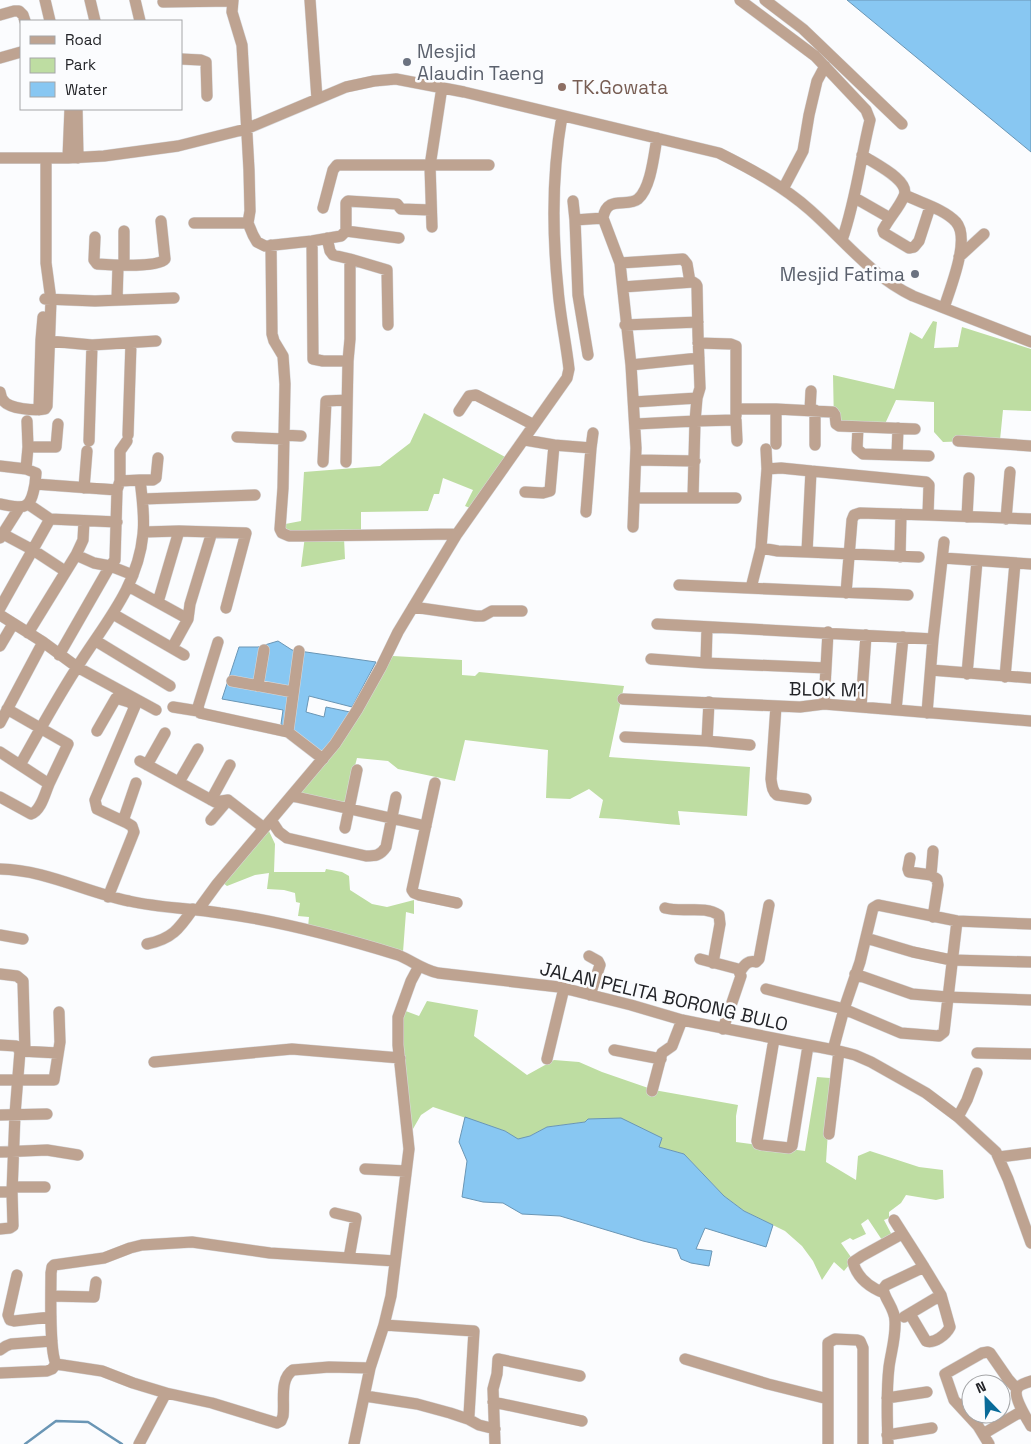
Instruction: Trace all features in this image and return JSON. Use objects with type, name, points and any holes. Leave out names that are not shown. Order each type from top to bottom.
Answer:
[{"type":"street","points":[[45,0],[50,20]]},
{"type":"street","points":[[90,0],[95,20]]},
{"type":"street","points":[[135,0],[140,20]]},
{"type":"street","points":[[310,0],[317,98]]},
{"type":"street","points":[[740,0],[815,56],[866,110],[870,120],[855,198],[842,240]]},
{"type":"street","points":[[765,0],[803,29],[902,124]]},
{"type":"street","points":[[163,2],[233,1],[232,12],[242,45],[250,210],[248,223],[257,242],[265,246],[341,236],[346,231],[346,203],[348,201],[397,204],[401,209],[431,210]]},
{"type":"street","points":[[0,15],[14,11],[19,12],[23,15],[24,20]]},
{"type":"street","points":[[0,58],[20,52]]},
{"type":"street","points":[[182,59],[206,62],[208,96]]},
{"type":"street","points":[[783,189],[803,151],[817,81],[825,66]]},
{"type":"street","points":[[0,158],[104,156],[178,146],[246,129],[346,87],[389,79],[442,87],[719,153],[746,166],[783,189],[810,210],[879,276],[897,288],[1031,342]]},
{"type":"street","points":[[858,82],[862,99],[861,104]]},
{"type":"street","points":[[432,227],[430,166],[442,87]]},
{"type":"street","points":[[70,110],[73,158]]},
{"type":"street","points":[[73,158],[77,110]]},
{"type":"street","points":[[147,944],[158,942],[171,936],[196,910],[335,744],[354,715],[413,607],[457,534],[559,392],[567,378],[569,369],[559,297],[554,238],[557,144],[562,116]]},
{"type":"street","points":[[633,527],[636,424],[631,365],[620,263],[603,218],[605,210],[610,205],[633,201],[641,195],[650,174],[657,138]]},
{"type":"street","points":[[862,155],[898,178],[904,186],[904,195],[890,218],[884,233],[911,248],[916,246],[930,206]]},
{"type":"street","points":[[44,355],[49,341],[46,263],[46,158]]},
{"type":"street","points":[[323,208],[332,170],[337,165],[489,166]]},
{"type":"street","points":[[904,195],[950,217],[961,232],[958,265],[944,308]]},
{"type":"street","points":[[855,198],[890,218]]},
{"type":"street","points":[[573,202],[578,295],[588,355]]},
{"type":"street","points":[[575,220],[603,218]]},
{"type":"street","points":[[95,237],[95,262],[97,264],[121,266],[164,262],[166,259],[162,220]]},
{"type":"street","points":[[194,223],[248,223]]},
{"type":"street","points":[[118,300],[124,231]]},
{"type":"street","points":[[346,231],[399,238]]},
{"type":"street","points":[[959,257],[984,234]]},
{"type":"street","points":[[327,238],[333,255],[387,270],[388,325]]},
{"type":"street","points":[[312,241],[314,359],[348,361]]},
{"type":"street","points":[[271,245],[272,334],[283,356],[284,437],[280,529],[282,533],[289,536],[457,534]]},
{"type":"street","points":[[346,462],[350,338],[350,259]]},
{"type":"street","points":[[620,263],[683,259],[687,264],[690,282]]},
{"type":"street","points":[[623,287],[690,282],[695,282],[698,286],[700,388],[695,421],[693,498]]},
{"type":"street","points":[[48,298],[118,300],[174,298]]},
{"type":"street","points":[[0,392],[3,400],[10,406],[39,410],[45,409],[47,406],[44,355],[48,298]]},
{"type":"street","points":[[626,325],[698,322]]},
{"type":"street","points":[[49,341],[92,345],[156,341]]},
{"type":"street","points":[[59,655],[116,557],[120,452],[127,438],[131,343]]},
{"type":"street","points":[[698,343],[731,344],[736,346],[738,441]]},
{"type":"street","points":[[84,488],[88,446],[92,345]]},
{"type":"street","points":[[631,365],[699,358]]},
{"type":"street","points":[[811,392],[815,445]]},
{"type":"street","points":[[459,411],[469,396],[476,395],[534,425]]},
{"type":"street","points":[[634,402],[697,398]]},
{"type":"street","points":[[323,462],[326,401],[347,400]]},
{"type":"street","points":[[751,588],[761,548],[767,469],[776,409]]},
{"type":"street","points":[[636,424],[695,421],[776,409],[834,413],[835,424],[838,426],[915,429]]},
{"type":"street","points":[[26,469],[28,447],[27,421]]},
{"type":"street","points":[[28,447],[56,447],[58,424]]},
{"type":"street","points":[[858,426],[856,447],[863,454],[929,456]]},
{"type":"street","points":[[897,455],[898,428]]},
{"type":"street","points":[[586,512],[593,433]]},
{"type":"street","points":[[237,437],[301,436]]},
{"type":"street","points":[[524,440],[591,448]]},
{"type":"street","points":[[958,441],[1031,446]]},
{"type":"street","points":[[525,492],[543,493],[550,491],[554,445]]},
{"type":"street","points":[[35,484],[84,488],[119,486],[140,480],[153,480],[156,478],[158,458]]},
{"type":"street","points":[[636,460],[695,461]]},
{"type":"street","points":[[0,466],[26,469],[36,473],[32,500],[23,506],[1,536],[33,550],[65,571]]},
{"type":"street","points":[[767,469],[781,468],[926,482],[929,486],[928,515]]},
{"type":"street","points":[[807,552],[811,471]]},
{"type":"street","points":[[1006,519],[1010,472]]},
{"type":"street","points":[[967,517],[969,478]]},
{"type":"street","points":[[20,765],[76,667],[96,641],[131,580],[141,550],[144,532],[140,480]]},
{"type":"street","points":[[142,499],[255,495]]},
{"type":"street","points":[[634,498],[736,498]]},
{"type":"street","points":[[0,504],[23,506],[50,519],[117,522]]},
{"type":"street","points":[[846,593],[854,514],[1031,519]]},
{"type":"street","points":[[900,557],[901,514]]},
{"type":"street","points":[[0,608],[50,519]]},
{"type":"street","points":[[28,633],[76,555],[83,540],[84,521]]},
{"type":"street","points":[[158,602],[179,531]]},
{"type":"street","points":[[144,532],[246,533],[226,608]]},
{"type":"street","points":[[172,648],[188,619],[190,604],[212,532]]},
{"type":"street","points":[[927,713],[944,542]]},
{"type":"street","points":[[761,548],[778,551],[919,557]]},
{"type":"street","points":[[76,555],[94,563],[110,566],[158,602],[188,619]]},
{"type":"street","points":[[943,558],[1031,564]]},
{"type":"street","points":[[967,674],[977,561]]},
{"type":"street","points":[[1005,677],[1015,563]]},
{"type":"street","points":[[679,585],[908,595]]},
{"type":"street","points":[[413,607],[476,616],[483,616],[492,611],[522,611]]},
{"type":"street","points":[[113,614],[184,655]]},
{"type":"street","points":[[0,615],[43,642],[76,667],[156,710]]},
{"type":"street","points":[[0,646],[13,624]]},
{"type":"street","points":[[657,624],[933,639]]},
{"type":"street","points":[[706,663],[707,627]]},
{"type":"street","points":[[824,704],[828,632]]},
{"type":"street","points":[[861,707],[866,635]]},
{"type":"street","points":[[896,710],[903,637]]},
{"type":"street","points":[[96,641],[170,686]]},
{"type":"street","points":[[0,797],[34,814],[68,744],[41,728],[3,714],[43,642]]},
{"type":"street","points":[[198,710],[218,642]]},
{"type":"street","points":[[258,686],[264,650]]},
{"type":"street","points":[[288,732],[299,651]]},
{"type":"street","points":[[651,659],[826,668]]},
{"type":"street","points":[[931,670],[1031,678]]},
{"type":"street","points":[[232,681],[293,692]]},
{"type":"street","points":[[97,731],[116,698],[135,706],[95,800],[96,807],[100,811],[132,826],[134,832],[108,897]]},
{"type":"street","name":"BLOK M1","points":[[623,699],[776,706],[824,704],[1031,721]]},
{"type":"street","points":[[706,741],[709,702]]},
{"type":"street","points":[[776,706],[772,789],[777,795],[806,799]]},
{"type":"street","points":[[174,707],[198,710],[200,713],[213,717],[288,732],[322,759]]},
{"type":"street","points":[[165,733],[143,763],[215,802],[228,800],[287,838],[366,856],[381,854],[386,847],[390,818],[396,797]]},
{"type":"street","points":[[625,737],[750,745]]},
{"type":"street","points":[[179,782],[198,749]]},
{"type":"street","points":[[0,752],[49,784]]},
{"type":"street","points":[[211,800],[230,765]]},
{"type":"street","points":[[345,828],[357,770]]},
{"type":"street","points":[[123,821],[136,783]]},
{"type":"street","points":[[435,783],[412,890],[419,895],[457,903]]},
{"type":"street","points":[[292,796],[426,826]]},
{"type":"street","points":[[211,820],[228,800]]},
{"type":"street","points":[[931,875],[934,851]]},
{"type":"street","points":[[910,858],[909,872],[931,875],[937,879],[933,917]]},
{"type":"street","name":"JALAN PELITA BORONG BULO","points":[[0,869],[47,875],[108,897],[147,905],[196,910],[291,926],[398,955],[408,959],[424,970],[564,988],[682,1020],[855,1055],[890,1072],[926,1093],[958,1117],[991,1148],[998,1157],[1008,1179],[1031,1243]]},
{"type":"street","points":[[829,1134],[836,1051],[844,1009],[860,962],[873,908],[876,905],[957,921],[1031,924]]},
{"type":"street","points":[[724,1029],[741,976],[740,972],[746,964],[759,960],[768,906]]},
{"type":"street","points":[[665,908],[682,911],[693,909],[705,910],[719,915],[720,924],[713,963]]},
{"type":"street","points":[[766,989],[844,1009],[902,1033],[939,1036],[944,1032],[957,921]]},
{"type":"street","points":[[0,935],[22,939]]},
{"type":"street","points":[[866,938],[912,952],[951,960],[1031,962]]},
{"type":"street","points":[[589,956],[598,961],[600,965],[590,994]]},
{"type":"street","points":[[700,960],[738,969],[740,972]]},
{"type":"street","points":[[354,1444],[370,1368],[391,1296],[409,1149],[398,1017],[419,966]]},
{"type":"street","points":[[0,974],[18,976],[23,981],[23,1051],[18,1080],[13,1151],[13,1226],[0,1229]]},
{"type":"street","points":[[855,974],[912,994],[1031,1000]]},
{"type":"street","points":[[546,1060],[564,988]]},
{"type":"street","points":[[0,1080],[54,1080],[60,1042],[59,1012]]},
{"type":"street","points":[[652,1090],[663,1051],[669,1049],[674,1043],[682,1020]]},
{"type":"street","points":[[774,1039],[757,1141],[758,1144],[762,1145],[789,1148],[792,1146],[808,1046]]},
{"type":"street","points":[[0,1045],[14,1045],[23,1051],[58,1053]]},
{"type":"street","points":[[154,1062],[292,1049],[400,1058]]},
{"type":"street","points":[[614,1050],[660,1059]]},
{"type":"street","points":[[977,1053],[1031,1054]]},
{"type":"street","points":[[958,1117],[978,1072]]},
{"type":"street","points":[[0,1115],[47,1114]]},
{"type":"street","points":[[0,1152],[47,1150],[78,1155]]},
{"type":"street","points":[[998,1157],[1031,1153]]},
{"type":"street","points":[[365,1168],[406,1171]]},
{"type":"street","points":[[0,1192],[12,1189],[45,1187]]},
{"type":"street","points":[[335,1213],[356,1218],[349,1258]]},
{"type":"street","points":[[894,1220],[941,1294],[950,1327],[948,1332],[934,1341],[926,1341],[910,1314]]},
{"type":"street","points":[[884,1293],[867,1284],[860,1277],[853,1262],[902,1234]]},
{"type":"street","points":[[56,1364],[53,1356],[51,1317],[51,1273],[54,1264],[104,1258],[142,1245],[192,1242],[270,1253],[395,1261]]},
{"type":"street","points":[[924,1267],[886,1285],[883,1289],[896,1321],[894,1344],[889,1366],[887,1398],[888,1439],[932,1428]]},
{"type":"street","points":[[17,1274],[8,1315],[5,1319],[14,1321],[51,1317]]},
{"type":"street","points":[[51,1296],[92,1297],[95,1295],[96,1282]]},
{"type":"street","points":[[896,1321],[941,1294]]},
{"type":"street","points":[[384,1325],[474,1331],[468,1419]]},
{"type":"street","points":[[828,1444],[828,1343],[834,1339],[860,1341],[863,1348],[863,1444]]},
{"type":"street","points":[[0,1350],[11,1344],[52,1341]]},
{"type":"street","points":[[999,1374],[988,1352],[948,1371],[945,1376],[952,1396],[986,1439],[1022,1411]]},
{"type":"street","points":[[495,1444],[493,1389],[498,1359],[580,1376]]},
{"type":"street","points":[[685,1359],[768,1384],[828,1399]]},
{"type":"street","points":[[56,1364],[102,1371],[166,1393],[212,1403],[277,1423],[281,1421],[283,1416],[285,1382],[289,1373],[293,1370],[323,1367],[370,1368]]},
{"type":"street","points":[[0,1373],[47,1371],[52,1370],[56,1364]]},
{"type":"street","points":[[1031,1381],[1017,1389],[1016,1396],[1031,1426]]},
{"type":"street","points":[[1011,1386],[1017,1389]]},
{"type":"street","points":[[887,1398],[927,1392]]},
{"type":"street","points":[[140,1442],[166,1393]]},
{"type":"street","points":[[365,1396],[417,1404],[450,1412],[479,1425],[495,1429]]},
{"type":"street","points":[[493,1402],[582,1421]]},
{"type":"green space","points":[[933,321],[937,322],[934,348],[958,347],[962,327],[1031,349],[1031,411],[1003,410],[1000,440],[943,442],[934,432],[934,402],[896,400],[884,426],[834,425],[833,375],[894,389],[910,332],[922,339]]},
{"type":"green space","points":[[424,413],[507,458],[470,508],[465,506],[473,490],[443,478],[439,494],[434,494],[428,511],[361,512],[361,532],[344,538],[345,559],[301,567],[305,536],[284,533],[280,525],[301,521],[304,472],[380,466],[410,443]]},
{"type":"green space","points":[[393,656],[462,660],[462,675],[475,676],[479,672],[624,686],[609,757],[750,767],[747,816],[678,811],[680,825],[599,818],[603,800],[589,789],[570,799],[546,798],[548,750],[465,740],[455,781],[398,769],[388,761],[357,758],[345,805],[299,794],[326,761]]},
{"type":"green space","points":[[268,829],[275,844],[274,872],[325,872],[326,869],[342,872],[349,876],[350,890],[372,904],[387,907],[414,900],[414,914],[406,912],[403,952],[308,927],[309,917],[298,916],[300,903],[296,902],[295,893],[267,889],[269,873],[255,875],[227,886],[223,883]]},
{"type":"green space","points":[[427,1001],[478,1010],[474,1036],[527,1075],[554,1060],[579,1062],[654,1090],[738,1105],[736,1142],[805,1151],[817,1077],[830,1078],[826,1162],[856,1180],[858,1156],[870,1151],[919,1167],[943,1170],[944,1198],[936,1200],[906,1195],[901,1203],[889,1212],[889,1218],[884,1220],[894,1239],[884,1243],[868,1219],[861,1224],[866,1234],[853,1240],[850,1238],[841,1243],[853,1260],[844,1271],[834,1262],[822,1280],[813,1261],[802,1246],[785,1231],[744,1211],[724,1196],[684,1154],[658,1147],[662,1138],[585,1122],[547,1127],[518,1140],[505,1131],[433,1107],[421,1115],[406,1141],[401,1097],[403,1010],[419,1016]]},
{"type":"water","points":[[847,0],[1031,0],[1031,152]]},
{"type":"water","points":[[278,641],[292,650],[376,662],[352,707],[309,696],[306,712],[324,717],[326,707],[350,712],[325,750],[319,752],[281,724],[283,710],[222,699],[239,647],[258,647]]},
{"type":"water","points":[[465,1117],[505,1131],[518,1139],[530,1136],[547,1127],[585,1122],[588,1119],[621,1118],[662,1138],[659,1147],[684,1154],[724,1196],[744,1211],[773,1225],[766,1247],[705,1228],[696,1249],[712,1251],[709,1266],[681,1259],[677,1249],[643,1241],[560,1216],[522,1214],[503,1203],[483,1202],[462,1197],[467,1161],[459,1142]]},
{"type":"waterway","points":[[25,1444],[56,1421],[88,1422],[122,1444]]},
{"type":"place","name":"Mesjid Alaudin Taeng","points":[[407,62]]},
{"type":"place","name":"TK.Gowata","points":[[562,87]]},
{"type":"place","name":"Mesjid Fatima","points":[[915,274]]}]
